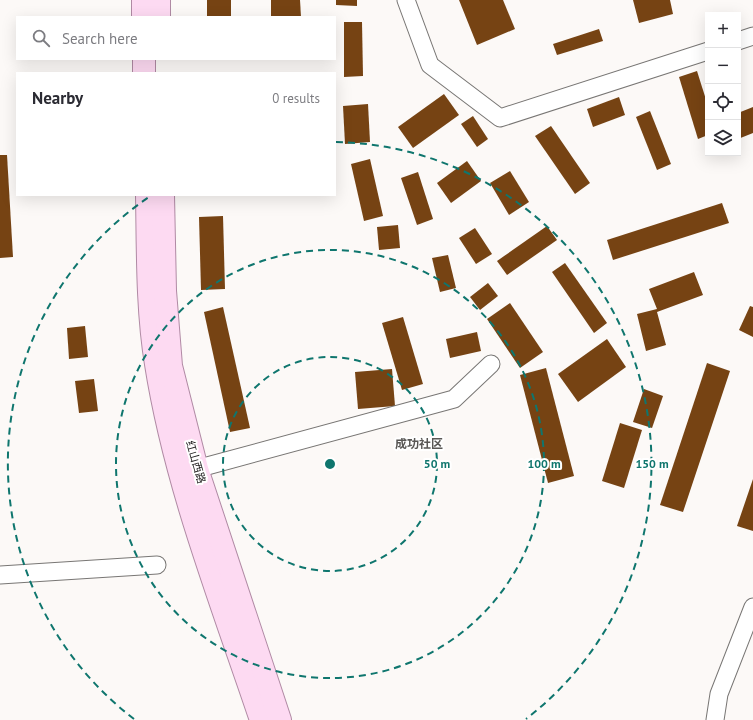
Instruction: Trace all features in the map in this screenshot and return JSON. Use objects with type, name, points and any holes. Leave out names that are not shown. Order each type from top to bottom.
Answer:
[{"type":"main road","points":[[143,0],[143,16]]},
{"type":"main road","points":[[159,0],[159,16]]},
{"type":"main road","points":[[144,60],[144,72]]},
{"type":"main road","points":[[160,60],[160,72]]},
{"type":"main road","name":"红山西路","points":[[147,196],[150,310],[155,363],[189,471],[280,720]]},
{"type":"main road","name":"红山西路","points":[[163,196],[165,291],[171,366],[189,471],[192,516],[261,720]]},
{"type":"street","points":[[406,0],[430,65],[500,118],[705,52]]},
{"type":"street","points":[[741,40],[753,36]]},
{"type":"street","points":[[189,471],[454,399],[491,364]]},
{"type":"street","points":[[0,575],[157,565]]},
{"type":"street","points":[[715,720],[719,694],[753,606]]},
{"type":"building","points":[[207,0],[231,0],[231,16],[207,16]]},
{"type":"building","points":[[271,0],[300,0],[301,16],[271,16]]},
{"type":"building","points":[[336,0],[357,0],[357,6],[336,5]]},
{"type":"building","points":[[459,0],[503,0],[515,29],[477,45]]},
{"type":"building","points":[[633,0],[670,0],[673,14],[639,23]]},
{"type":"building","points":[[344,22],[362,22],[363,76],[344,77]]},
{"type":"building","points":[[599,29],[603,41],[557,55],[553,44]]},
{"type":"building","points":[[697,71],[705,96],[705,136],[698,139],[679,77]]},
{"type":"building","points":[[444,94],[459,115],[413,148],[398,127]]},
{"type":"building","points":[[619,97],[625,115],[593,127],[587,109]]},
{"type":"building","points":[[368,104],[370,142],[345,144],[343,106]]},
{"type":"building","points":[[753,107],[753,133],[741,138],[741,120],[741,112]]},
{"type":"building","points":[[650,111],[671,164],[657,170],[636,117]]},
{"type":"building","points":[[473,116],[488,139],[477,147],[461,124]]},
{"type":"building","points":[[551,126],[590,183],[575,194],[535,136]]},
{"type":"building","points":[[0,155],[7,155],[13,257],[0,258]]},
{"type":"building","points":[[370,159],[383,216],[364,221],[351,164]]},
{"type":"building","points":[[467,161],[481,181],[451,203],[437,183]]},
{"type":"building","points":[[510,171],[529,202],[509,215],[490,183]]},
{"type":"building","points":[[418,172],[433,219],[417,225],[401,178]]},
{"type":"building","points":[[722,203],[729,223],[613,260],[607,240]]},
{"type":"building","points":[[223,216],[225,289],[201,290],[199,217]]},
{"type":"building","points":[[398,225],[400,248],[379,250],[377,227]]},
{"type":"building","points":[[547,226],[557,240],[507,275],[497,261]]},
{"type":"building","points":[[475,228],[492,254],[476,264],[459,238]]},
{"type":"building","points":[[448,255],[456,288],[440,292],[432,258]]},
{"type":"building","points":[[565,263],[607,323],[594,333],[552,272]]},
{"type":"building","points":[[694,272],[703,295],[657,312],[666,345],[646,351],[637,314],[657,309],[649,289]]},
{"type":"building","points":[[488,283],[498,296],[480,310],[470,297]]},
{"type":"building","points":[[510,303],[543,352],[520,368],[487,319]]},
{"type":"building","points":[[750,306],[753,307],[753,337],[739,330]]},
{"type":"building","points":[[223,307],[250,428],[230,432],[204,312]]},
{"type":"building","points":[[403,317],[423,384],[402,390],[382,323]]},
{"type":"building","points":[[85,326],[88,357],[69,359],[67,328]]},
{"type":"building","points":[[477,332],[481,351],[450,358],[446,339]]},
{"type":"building","points":[[607,339],[626,367],[578,402],[558,374]]},
{"type":"building","points":[[707,363],[730,371],[683,512],[660,505]]},
{"type":"building","points":[[546,368],[574,476],[548,483],[520,375]]},
{"type":"building","points":[[392,369],[395,406],[358,409],[355,372]]},
{"type":"building","points":[[94,379],[98,411],[79,413],[75,381]]},
{"type":"building","points":[[644,389],[663,396],[652,428],[633,422]]},
{"type":"building","points":[[620,423],[642,430],[624,488],[602,481]]},
{"type":"building","points":[[753,479],[753,531],[737,526]]},
{"type":"district","name":"成功社区","points":[[419,444]]}]
